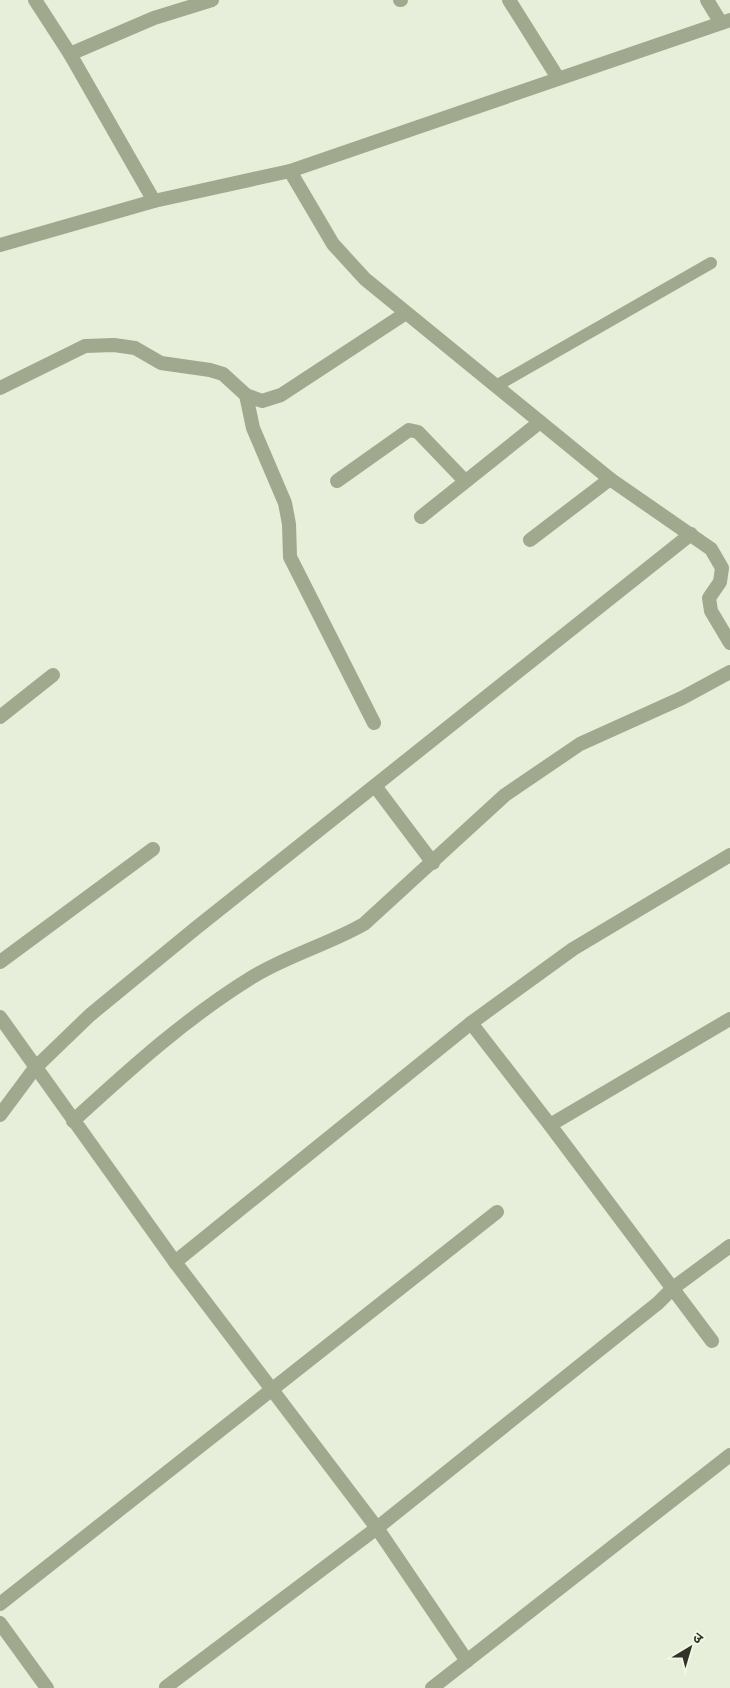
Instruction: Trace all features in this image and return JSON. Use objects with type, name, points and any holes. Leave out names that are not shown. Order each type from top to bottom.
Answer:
[{"type":"street","points":[[35,0],[70,54],[154,200]]},
{"type":"street","points":[[70,54],[154,18],[212,0]]},
{"type":"street","points":[[509,0],[558,78]]},
{"type":"street","points":[[0,245],[154,200],[290,171],[726,21],[707,0]]},
{"type":"street","points":[[290,171],[333,244],[365,279],[610,479],[711,549],[726,566],[720,582],[709,598],[711,611],[730,643]]},
{"type":"street","points":[[0,388],[85,346],[114,345],[135,348],[161,363],[210,370],[223,374],[246,394],[262,401],[281,395],[406,313]]},
{"type":"street","points":[[246,394],[253,428],[285,503],[289,524],[290,557],[374,723]]},
{"type":"street","points":[[421,517],[540,422]]},
{"type":"street","points":[[337,481],[409,430],[418,432],[465,481]]},
{"type":"street","points":[[530,540],[610,479]]},
{"type":"street","points":[[0,1115],[35,1068],[90,1015],[196,928],[691,534]]},
{"type":"street","points":[[73,1121],[158,1044],[190,1018],[256,975],[340,938],[364,924],[505,796],[580,744],[682,698],[730,672]]},
{"type":"street","points":[[0,717],[53,675]]},
{"type":"street","points":[[375,786],[433,863]]},
{"type":"street","points":[[0,962],[153,849]]},
{"type":"street","points":[[175,1262],[471,1023],[573,949],[730,855]]},
{"type":"street","points":[[0,1016],[35,1068],[175,1262],[377,1528],[467,1661]]},
{"type":"street","points":[[550,1125],[730,1019]]},
{"type":"street","points":[[471,1023],[712,1341]]},
{"type":"street","points":[[0,1604],[497,1212]]},
{"type":"street","points":[[166,1687],[377,1528],[658,1303],[673,1288],[730,1246]]},
{"type":"street","points":[[432,1688],[730,1454]]},
{"type":"street","points":[[0,1623],[47,1688]]},
{"type":"lane","points":[[496,386],[711,263]]}]
